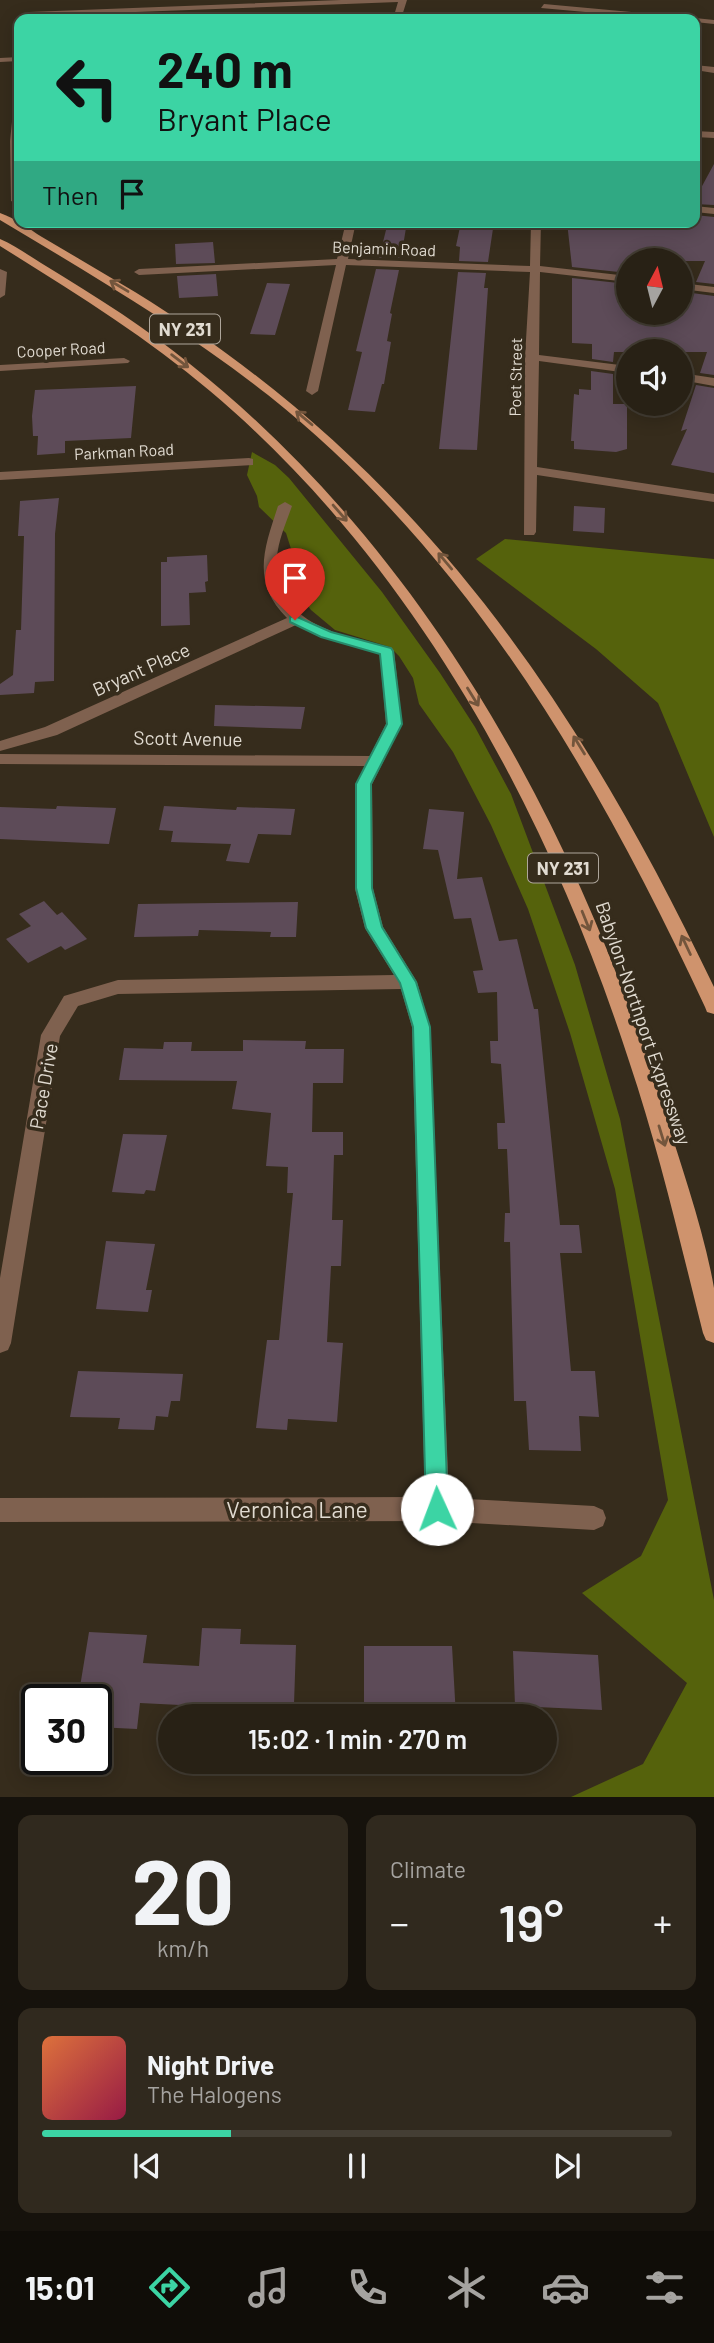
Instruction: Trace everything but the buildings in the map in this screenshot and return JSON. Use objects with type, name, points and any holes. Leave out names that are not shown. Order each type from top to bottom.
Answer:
[{"type":"main road","name":"NY 231","points":[[22,228],[143,301],[218,351],[310,423],[385,494],[494,622],[577,741],[661,893],[714,1007]]},
{"type":"main road","name":"Babylon-Northport Expressway","points":[[0,242],[160,346],[215,389],[267,436],[294,462],[380,560],[454,665],[529,798],[578,900],[601,957],[672,1167],[714,1334]]},
{"type":"street","points":[[94,14],[402,0]]},
{"type":"street","points":[[543,3],[641,14]]},
{"type":"street","points":[[312,391],[350,228]]},
{"type":"street","name":"Poet Street","points":[[529,532],[536,228]]},
{"type":"street","name":"Benjamin Road","points":[[139,272],[342,262],[535,269],[616,278]]},
{"type":"street","points":[[0,295],[2,272]]},
{"type":"street","points":[[693,287],[714,290]]},
{"type":"street","points":[[531,357],[616,368]]},
{"type":"street","name":"Cooper Road","points":[[0,368],[124,361]]},
{"type":"street","points":[[693,379],[714,382]]},
{"type":"street","name":"Parkman Road","points":[[0,476],[249,462]]},
{"type":"street","points":[[530,470],[714,498]]},
{"type":"street","points":[[285,506],[270,556],[270,581],[276,600],[295,620],[326,634],[387,651],[394,724],[364,784],[364,888],[374,928],[408,982],[421,1027],[437,1509]]},
{"type":"street","name":"Bryant Place","points":[[0,746],[51,731],[295,620]]},
{"type":"street","name":"Scott Avenue","points":[[0,759],[375,761]]},
{"type":"street","name":"Pace Drive","points":[[0,1343],[51,1035],[71,1001],[118,987],[408,982]]},
{"type":"street","name":"Veronica Lane","points":[[0,1510],[437,1509],[594,1518]]},
{"type":"green space","points":[[252,452],[275,465],[289,478],[382,592],[475,727],[511,794],[575,965],[620,1119],[714,1600],[714,1797],[571,1797],[643,1764],[687,1683],[582,1593],[641,1556],[668,1500],[615,1189],[570,1033],[528,909],[491,825],[453,752],[419,704],[413,678],[399,656],[390,647],[335,630],[311,610],[299,594],[298,571],[286,533],[259,507],[247,475]]},
{"type":"green space","points":[[505,539],[714,559],[714,837],[658,703],[596,649],[476,559]]},
{"type":"route","points":[[295,620],[326,634],[387,651],[394,724],[364,784],[364,888],[374,928],[408,982],[421,1027],[437,1509]]}]
